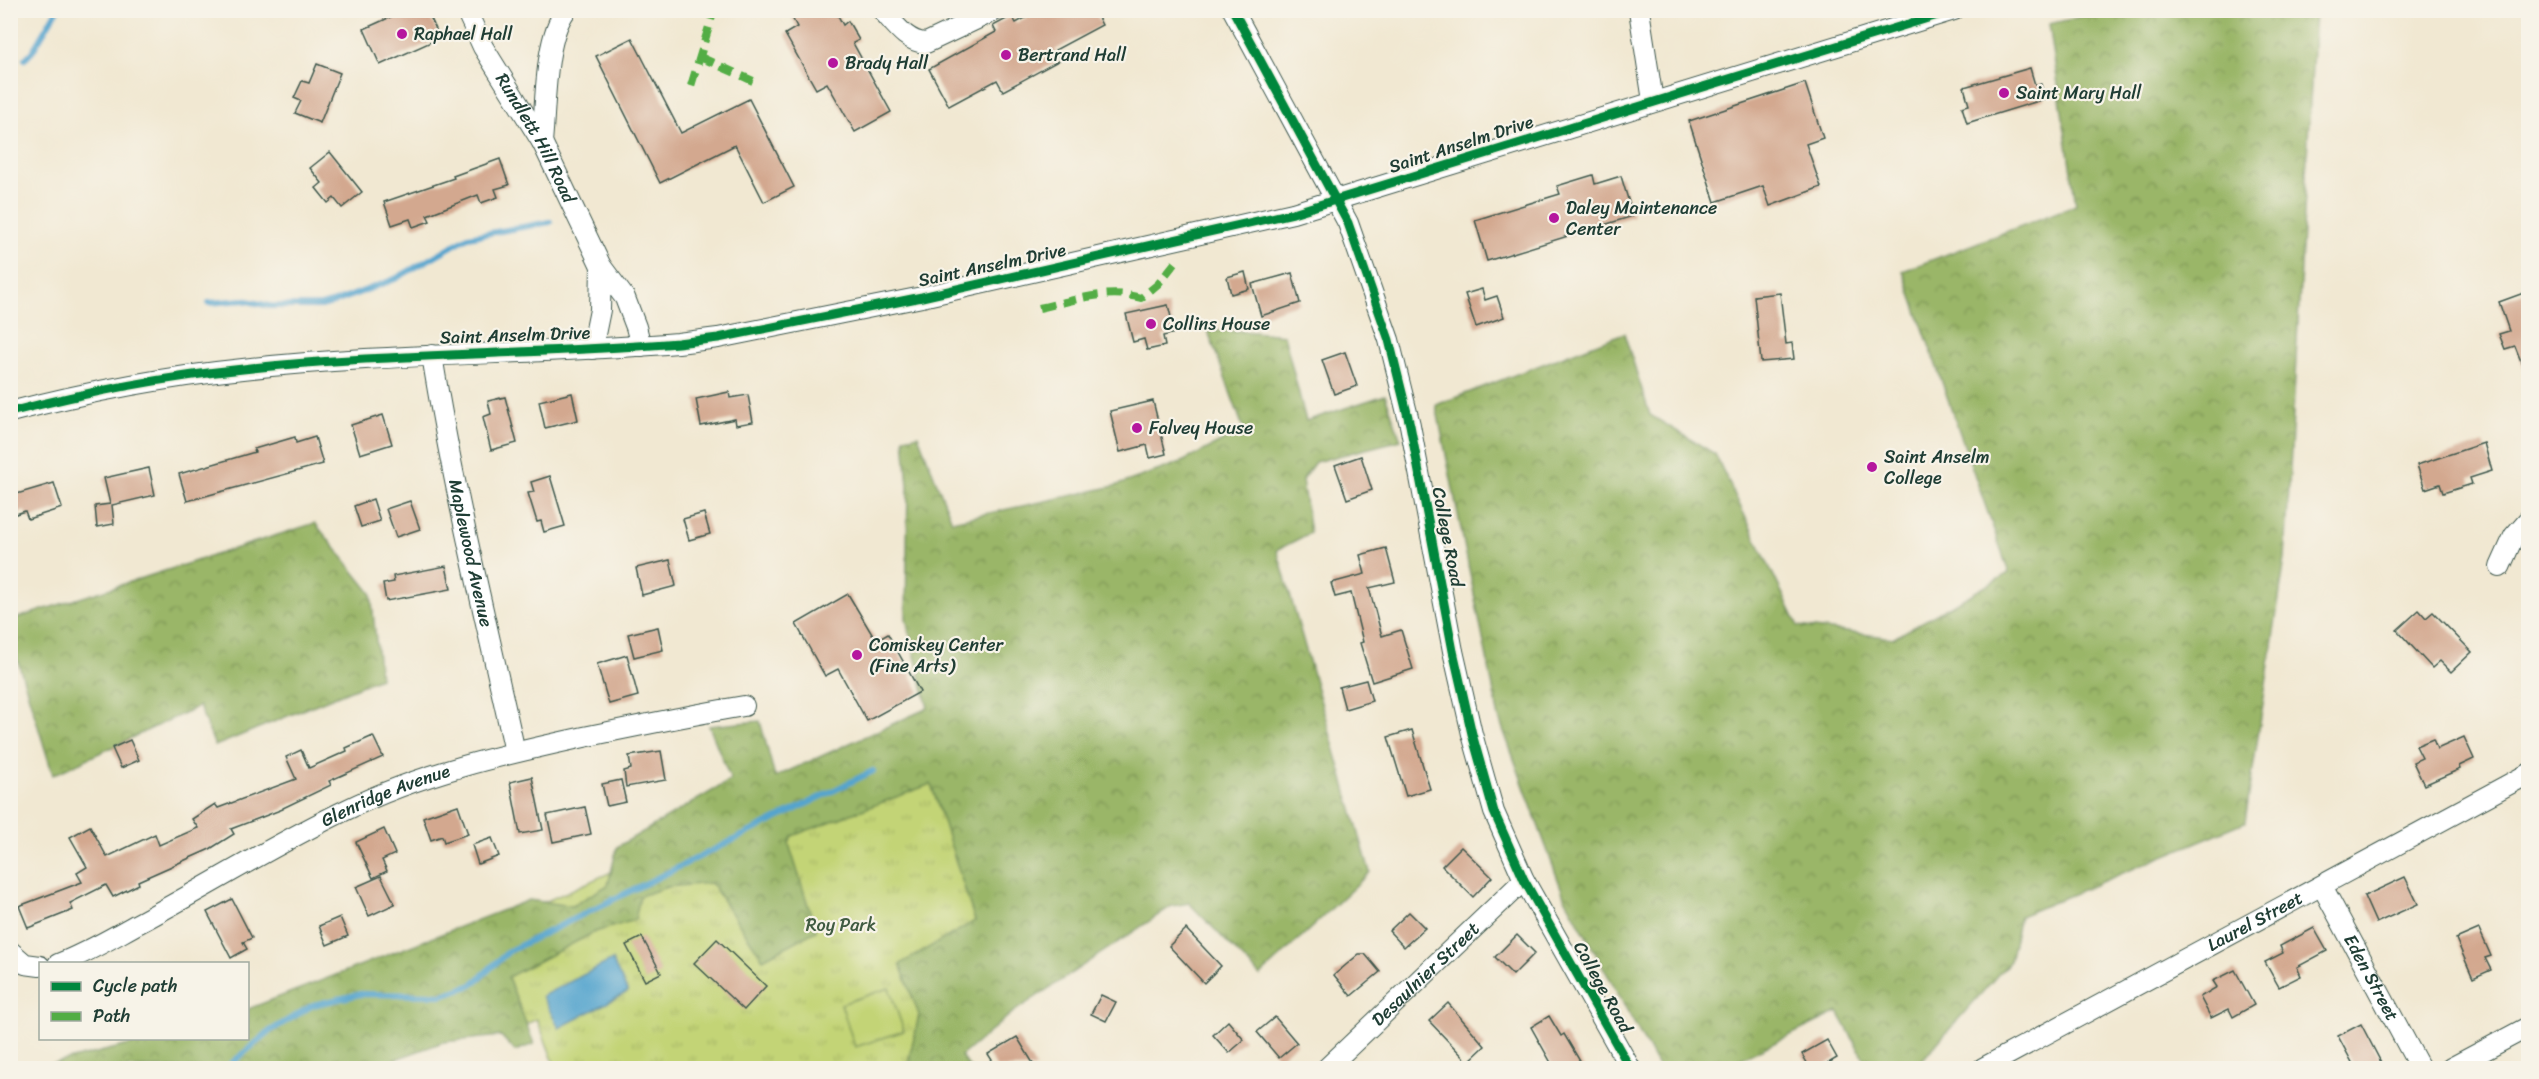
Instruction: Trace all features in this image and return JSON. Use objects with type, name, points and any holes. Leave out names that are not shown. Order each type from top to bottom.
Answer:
[{"type":"street","name":"Rundlett Hill Road","points":[[466,10],[483,47],[542,142],[602,266],[625,298],[641,346]]},
{"type":"street","points":[[542,142],[551,46],[557,24],[566,10]]},
{"type":"street","points":[[882,10],[916,43],[926,43],[996,10]]},
{"type":"street","name":"College Road","points":[[1233,10],[1348,223],[1394,356],[1410,425],[1453,651],[1472,734],[1494,812],[1524,880],[1630,1068]]},
{"type":"street","points":[[1639,10],[1653,101]]},
{"type":"street","name":"Saint Anselm Drive","points":[[10,412],[80,395],[188,375],[333,361],[641,346],[718,338],[905,301],[1255,222],[1335,200],[1954,10]]},
{"type":"street","name":"Rundlett Hill Road","points":[[592,349],[600,310],[602,266]]},
{"type":"street","name":"Maplewood Avenue","points":[[432,355],[440,407],[515,752]]},
{"type":"street","points":[[2500,567],[2514,536],[2529,520]]},
{"type":"street","name":"Glenridge Avenue","points":[[61,962],[75,958],[347,809],[435,775],[515,752],[688,715],[744,706]]},
{"type":"street","name":"Laurel Street","points":[[1983,1068],[2529,774]]},
{"type":"street","name":"Desaulnier Street","points":[[1327,1068],[1524,880]]},
{"type":"street","name":"Eden Street","points":[[2322,886],[2420,1068]]},
{"type":"street","points":[[10,951],[25,964],[39,966]]},
{"type":"street","points":[[2451,1068],[2529,1027]]},
{"type":"green space","points":[[2106,11],[2315,11],[2285,559],[2245,822],[2020,916],[2010,961],[1915,1068],[1869,1068],[1838,1012],[1722,1068],[1659,1068],[1564,896],[1499,718],[1436,405],[1624,333],[1650,415],[1715,454],[1798,626],[1894,638],[2009,573],[1903,271],[2076,205],[2049,24]]},
{"type":"green space","points":[[1208,331],[1284,335],[1306,421],[1385,395],[1401,440],[1315,462],[1302,480],[1310,533],[1277,550],[1370,872],[1260,976],[1189,903],[1172,906],[1012,1013],[961,1056],[970,1068],[907,1068],[919,1015],[900,964],[975,921],[931,784],[792,836],[789,844],[816,931],[763,959],[711,883],[667,887],[640,896],[635,920],[595,932],[508,977],[534,1044],[515,1051],[501,1036],[443,1042],[371,1068],[35,1068],[149,1040],[249,1040],[249,1009],[529,900],[572,906],[608,885],[617,847],[731,780],[709,726],[760,721],[775,777],[928,708],[906,619],[908,486],[904,438],[918,435],[952,521],[1115,486],[1182,462],[1244,430]]},
{"type":"green space","points":[[315,523],[371,593],[380,678],[215,746],[199,706],[53,775],[11,639],[11,620]]},
{"type":"green space","name":"Roy Park","points":[[937,726],[1012,1013],[912,1068],[556,1068],[537,1019],[501,1036],[482,930]]},
{"type":"green space","points":[[889,988],[904,1031],[855,1047],[841,1004]]},
{"type":"water","points":[[612,960],[628,992],[559,1028],[542,996]]},
{"type":"building","name":"Raphael Hall","points":[[406,10],[427,10],[440,38],[380,65],[364,29]]},
{"type":"building","name":"Brady Hall","points":[[788,10],[835,10],[843,25],[848,21],[859,40],[853,43],[891,112],[855,132],[827,83],[816,89],[785,34],[797,27]]},
{"type":"building","name":"Bertrand Hall","points":[[1040,10],[1094,10],[1102,25],[1055,50],[1060,60],[1003,91],[997,80],[949,106],[929,69],[996,32],[993,26],[1012,16],[1016,23]]},
{"type":"building","points":[[632,38],[681,133],[749,99],[794,187],[764,202],[735,145],[660,183],[596,56]]},
{"type":"building","points":[[317,64],[340,73],[320,123],[295,113],[301,101],[294,98],[302,81],[309,83]]},
{"type":"building","name":"Saint Mary Hall","points":[[2030,68],[2035,85],[2041,84],[2045,99],[1967,123],[1962,107],[1969,105],[1964,87]]},
{"type":"building","points":[[1805,83],[1823,138],[1806,144],[1821,187],[1770,206],[1763,186],[1715,202],[1689,121]]},
{"type":"building","points":[[330,152],[362,192],[342,208],[334,198],[328,203],[316,188],[322,183],[310,168]]},
{"type":"building","points":[[500,159],[509,185],[495,189],[498,197],[481,203],[478,195],[427,215],[430,221],[413,227],[410,219],[392,225],[384,202],[454,178],[453,176]]},
{"type":"building","name":"Daley Maintenance Center","points":[[1593,175],[1595,184],[1621,176],[1633,216],[1487,261],[1475,220],[1560,194],[1557,186]]},
{"type":"building","points":[[1245,272],[1249,289],[1231,294],[1227,277]]},
{"type":"building","points":[[1292,273],[1300,303],[1261,316],[1252,284]]},
{"type":"building","points":[[1482,289],[1485,300],[1497,296],[1504,317],[1476,327],[1465,294]]},
{"type":"building","points":[[2529,291],[2529,377],[2527,377],[2515,346],[2505,349],[2499,334],[2509,331],[2499,302]]},
{"type":"building","points":[[1780,293],[1786,344],[1792,343],[1794,359],[1761,362],[1754,296]]},
{"type":"building","name":"Collins House","points":[[1168,305],[1175,333],[1163,336],[1165,346],[1147,350],[1144,339],[1133,342],[1126,314]]},
{"type":"building","points":[[1345,352],[1357,386],[1334,394],[1322,360]]},
{"type":"building","points":[[729,392],[730,398],[748,395],[753,422],[736,425],[735,419],[701,426],[696,399]]},
{"type":"building","points":[[572,393],[578,420],[545,428],[539,401]]},
{"type":"building","points":[[505,397],[517,443],[491,450],[483,417],[491,414],[488,401]]},
{"type":"building","name":"Falvey House","points":[[1153,401],[1166,454],[1150,458],[1147,445],[1120,452],[1110,411]]},
{"type":"building","points":[[383,415],[392,444],[360,454],[351,425]]},
{"type":"building","points":[[295,437],[296,443],[315,437],[323,464],[187,501],[179,474],[255,452],[254,449]]},
{"type":"building","points":[[2484,443],[2492,471],[2470,478],[2472,484],[2443,493],[2440,484],[2425,489],[2417,465]]},
{"type":"building","points":[[1361,456],[1372,490],[1347,499],[1335,465]]},
{"type":"building","points":[[149,468],[155,495],[112,505],[114,524],[97,527],[95,506],[110,504],[104,478]]},
{"type":"building","points":[[550,476],[565,526],[544,532],[541,521],[537,522],[528,493],[534,492],[531,482]]},
{"type":"building","points":[[54,483],[62,508],[28,519],[25,511],[10,516],[10,496]]},
{"type":"building","points":[[373,499],[380,521],[361,527],[354,506]]},
{"type":"building","points":[[410,501],[420,529],[396,537],[386,509]]},
{"type":"building","points":[[704,513],[710,534],[689,540],[683,519]]},
{"type":"building","points":[[1386,548],[1395,582],[1369,588],[1382,636],[1401,630],[1413,669],[1372,682],[1360,643],[1363,642],[1351,593],[1335,597],[1331,583],[1365,574],[1360,555]]},
{"type":"building","points":[[670,560],[676,586],[642,595],[636,568]]},
{"type":"building","points":[[446,566],[451,589],[386,601],[383,584],[394,582],[393,576]]},
{"type":"building","name":"Comiskey Center (Fine Arts)","points":[[848,594],[876,641],[888,634],[920,692],[867,721],[838,669],[825,676],[796,624]]},
{"type":"building","points":[[2419,610],[2426,618],[2433,612],[2472,652],[2451,672],[2440,661],[2432,668],[2397,630]]},
{"type":"building","points":[[658,627],[663,650],[634,657],[628,634]]},
{"type":"building","points":[[627,655],[638,696],[609,704],[597,664]]},
{"type":"building","points":[[1366,680],[1372,701],[1345,709],[1339,687]]},
{"type":"building","points":[[1412,730],[1430,789],[1406,796],[1388,737]]},
{"type":"building","points":[[373,736],[383,757],[329,781],[331,785],[283,809],[231,829],[234,834],[210,849],[138,881],[139,884],[113,897],[106,885],[70,903],[73,910],[28,928],[19,906],[82,882],[77,873],[87,867],[70,837],[90,826],[107,857],[155,834],[159,845],[198,828],[192,819],[215,804],[218,808],[296,779],[286,757],[301,750],[309,768]]},
{"type":"building","points":[[2464,737],[2474,759],[2459,766],[2460,769],[2424,785],[2413,762],[2422,758],[2416,746],[2433,739],[2437,749]]},
{"type":"building","points":[[130,740],[139,760],[121,768],[112,748]]},
{"type":"building","points":[[661,751],[666,780],[626,787],[624,771],[631,769],[629,756]]},
{"type":"building","points":[[532,777],[543,830],[520,834],[510,782]]},
{"type":"building","points":[[621,780],[626,802],[607,806],[602,784]]},
{"type":"building","points":[[458,805],[468,834],[444,842],[442,836],[431,840],[423,817]]},
{"type":"building","points":[[585,807],[591,834],[553,842],[547,815]]},
{"type":"building","points":[[384,829],[395,854],[382,860],[387,871],[373,878],[356,842]]},
{"type":"building","points":[[492,838],[499,856],[478,864],[472,845]]},
{"type":"building","points":[[1461,847],[1492,877],[1473,897],[1442,866]]},
{"type":"building","points":[[381,876],[395,904],[369,916],[356,887]]},
{"type":"building","points":[[2405,877],[2418,904],[2376,923],[2364,896]]},
{"type":"building","points":[[232,899],[252,938],[243,942],[247,949],[231,958],[207,912]]},
{"type":"building","points":[[1409,912],[1425,928],[1404,947],[1389,931]]},
{"type":"building","points":[[340,917],[348,936],[327,945],[319,926]]},
{"type":"building","points":[[2314,928],[2327,951],[2297,967],[2301,976],[2279,987],[2265,962],[2283,953],[2280,946]]},
{"type":"building","points":[[1186,929],[1221,966],[1204,983],[1169,946]]},
{"type":"building","points":[[2479,929],[2491,956],[2485,958],[2491,970],[2473,978],[2456,939]]},
{"type":"building","points":[[1517,935],[1535,953],[1513,975],[1495,957]]},
{"type":"building","points":[[642,937],[661,973],[645,981],[626,945]]},
{"type":"building","points":[[717,939],[766,986],[744,1010],[694,963]]},
{"type":"building","points":[[1359,954],[1365,954],[1380,972],[1351,996],[1334,975]]},
{"type":"building","points":[[2235,970],[2254,1005],[2233,1017],[2229,1009],[2211,1018],[2200,997],[2217,987],[2213,981]]},
{"type":"building","points":[[1101,995],[1116,1002],[1106,1021],[1091,1014]]},
{"type":"building","points":[[1448,1003],[1485,1046],[1468,1062],[1429,1021]]},
{"type":"building","points":[[1549,1016],[1561,1036],[1564,1034],[1584,1068],[1554,1068],[1531,1027]]},
{"type":"building","points":[[1275,1017],[1297,1043],[1279,1058],[1257,1032]]},
{"type":"building","points":[[1228,1021],[1244,1040],[1229,1053],[1213,1035]]},
{"type":"building","points":[[2361,1024],[2384,1068],[2355,1068],[2338,1036]]},
{"type":"building","points":[[1017,1037],[1036,1068],[997,1068],[988,1054]]},
{"type":"building","points":[[1827,1040],[1837,1058],[1820,1068],[1810,1068],[1802,1054]]},
{"type":"waterway","points":[[25,59],[32,52],[57,10]]},
{"type":"waterway","points":[[209,303],[243,300],[270,306],[321,306],[395,279],[468,237],[550,222]]},
{"type":"waterway","points":[[226,1068],[270,1031],[313,1005],[360,994],[442,995],[472,985],[509,951],[873,771]]},
{"type":"marked path","points":[[691,86],[714,10]]},
{"type":"marked path","points":[[700,57],[753,81]]},
{"type":"marked path","points":[[1039,308],[1102,295],[1115,294],[1141,298],[1158,284],[1179,258]]},
{"type":"cycle path","points":[[1233,10],[1348,223],[1389,340],[1410,425],[1453,651],[1472,734],[1494,812],[1524,880],[1630,1068]]},
{"type":"cycle path","points":[[10,412],[126,386],[243,369],[351,360],[624,347],[718,338],[922,297],[1293,213],[1954,10]]},
{"type":"place","name":"Raphael Hall","points":[[402,34]]},
{"type":"place","name":"Bertrand Hall","points":[[1006,55]]},
{"type":"place","name":"Brady Hall","points":[[833,63]]},
{"type":"place","name":"Saint Mary Hall","points":[[2004,93]]},
{"type":"place","name":"Daley Maintenance Center","points":[[1554,218]]},
{"type":"place","name":"Collins House","points":[[1151,324]]},
{"type":"place","name":"Falvey House","points":[[1137,428]]},
{"type":"place","name":"Saint Anselm College","points":[[1872,467]]},
{"type":"place","name":"Comiskey Center (Fine Arts)","points":[[857,655]]}]
